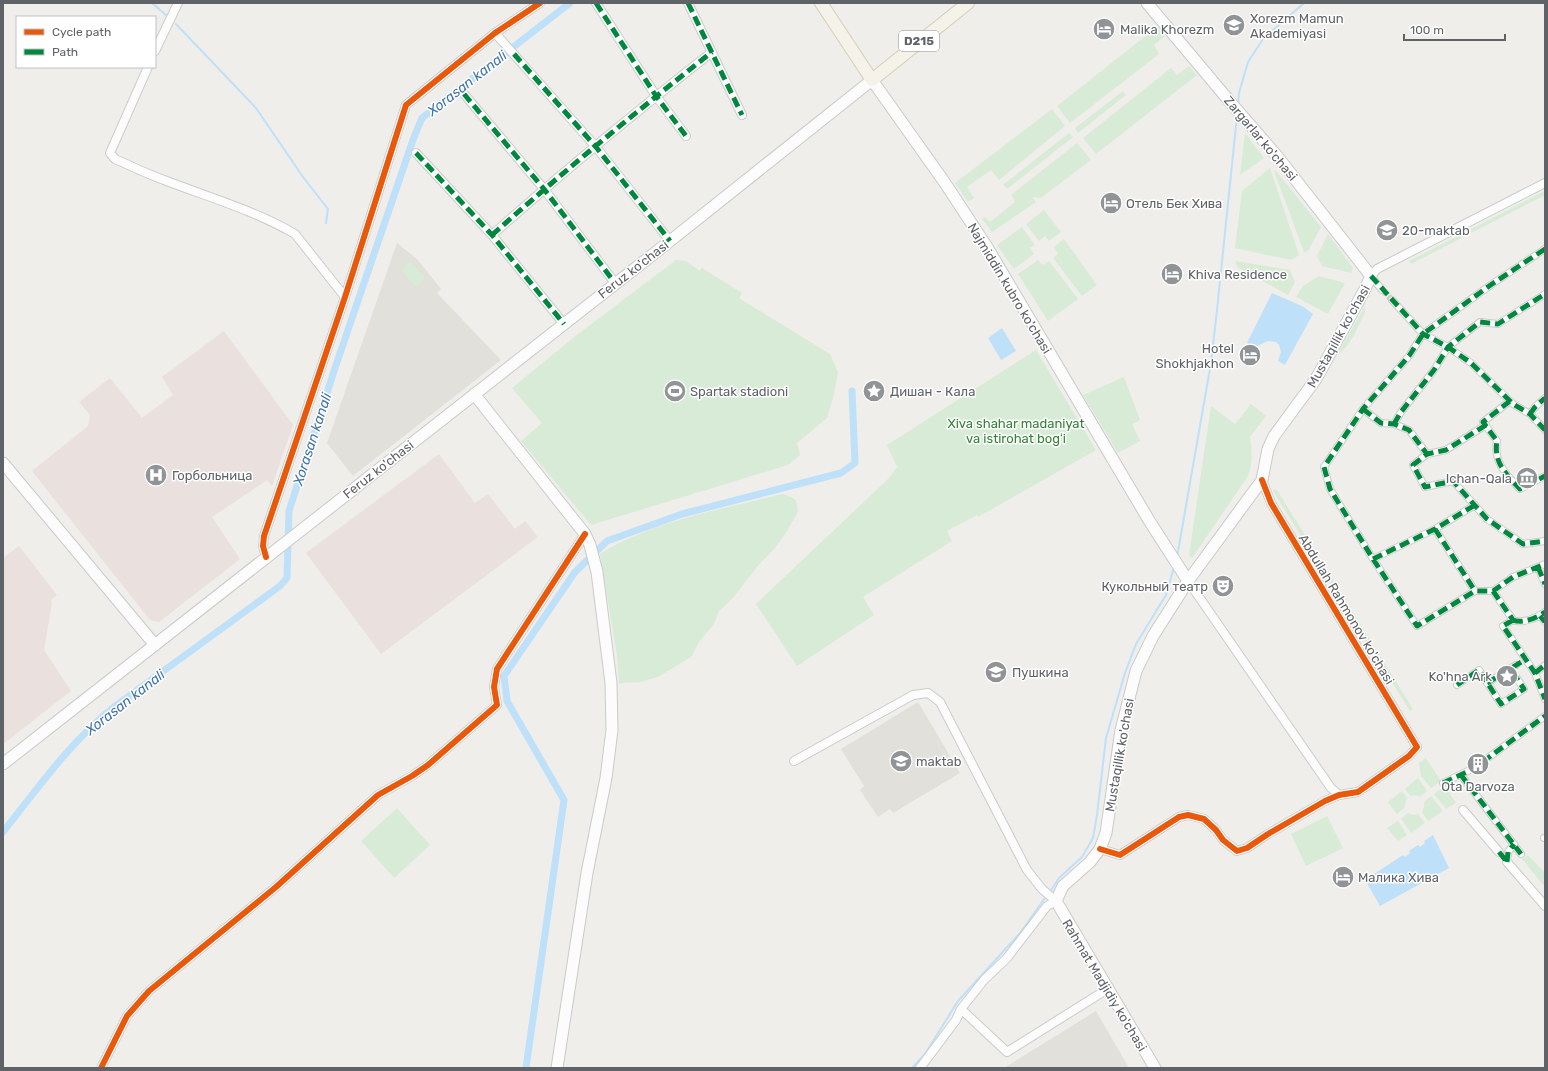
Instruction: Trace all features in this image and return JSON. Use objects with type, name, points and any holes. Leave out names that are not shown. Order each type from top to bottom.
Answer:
[{"type":"main road","name":"Najmiddin kubro ko'chasi","points":[[821,3],[872,80],[945,183],[987,247],[1146,515],[1188,581]]},
{"type":"main road","name":"Feruz ko'chasi","points":[[3,764],[670,241],[968,3]]},
{"type":"main road","name":"Zargarlar ko'chasi","points":[[1147,3],[1230,103],[1277,156],[1371,276]]},
{"type":"main road","name":"Mustaqillik ko'chasi","points":[[1054,900],[1063,886],[1090,862],[1100,849],[1106,833],[1121,730],[1136,671],[1153,636],[1188,581],[1262,480],[1268,449],[1274,436],[1316,379],[1361,298],[1371,276]]},
{"type":"main road","points":[[474,394],[585,534],[590,545],[597,571],[611,682],[612,730],[606,778],[587,873],[557,1068]]},
{"type":"main road","points":[[3,463],[155,645]]},
{"type":"main road","name":"Rahmat Madjidiy ko'chasi","points":[[1054,900],[1109,988],[1155,1068]]},
{"type":"street","points":[[156,49],[178,3]]},
{"type":"street","points":[[266,557],[263,546],[264,536],[345,297],[406,104],[495,33],[540,3]]},
{"type":"street","points":[[596,3],[656,96],[686,136]]},
{"type":"street","points":[[688,3],[742,115]]},
{"type":"street","points":[[495,33],[596,147],[670,241]]},
{"type":"street","points":[[492,235],[544,189],[656,96],[712,52]]},
{"type":"street","points":[[148,68],[110,153],[115,159],[163,180],[235,206],[285,228],[295,234],[345,297]]},
{"type":"street","points":[[464,94],[544,189],[615,283]]},
{"type":"street","points":[[416,153],[492,235],[564,324]]},
{"type":"street","points":[[1382,290],[1371,276],[1377,269],[1545,183]]},
{"type":"street","points":[[1545,249],[1492,284],[1423,334],[1409,356],[1363,409],[1324,467],[1330,489],[1373,559],[1417,626],[1475,591],[1493,591],[1513,577],[1545,564]]},
{"type":"street","points":[[1394,424],[1401,412],[1434,370],[1448,347],[1480,322],[1498,324],[1545,294]]},
{"type":"street","points":[[1392,300],[1423,334],[1448,347],[1471,363],[1510,401],[1530,414],[1545,430]]},
{"type":"street","points":[[1530,414],[1545,398]]},
{"type":"street","points":[[1510,401],[1483,422],[1497,442],[1496,449],[1502,469],[1520,489],[1545,476]]},
{"type":"street","points":[[1363,409],[1381,423],[1394,424],[1409,430],[1427,454]]},
{"type":"street","points":[[1486,425],[1446,450],[1427,454],[1413,465],[1425,487],[1453,481],[1487,518],[1523,544],[1545,541]]},
{"type":"street","name":"Abdullah Rahmonov ko'chasi","points":[[1262,480],[1271,503],[1417,747],[1409,756],[1358,792],[1339,795]]},
{"type":"street","points":[[1373,559],[1435,529],[1475,506]]},
{"type":"street","points":[[1435,529],[1475,591]]},
{"type":"street","points":[[101,1068],[127,1016],[149,991],[276,887],[378,794],[412,776],[428,765],[497,705],[494,687],[497,668],[585,534]]},
{"type":"street","points":[[1538,567],[1545,584]]},
{"type":"street","points":[[1100,849],[1120,855],[1179,817],[1188,815],[1204,819],[1216,830],[1223,840],[1237,851],[1247,848],[1310,808],[1339,795],[1331,788],[1188,581]]},
{"type":"street","points":[[1493,591],[1513,620],[1519,622],[1543,614],[1545,622]]},
{"type":"street","points":[[1513,620],[1504,626],[1524,660],[1535,673],[1545,699]]},
{"type":"street","points":[[1535,673],[1545,665]]},
{"type":"street","points":[[1457,685],[1479,670],[1487,683],[1501,704],[1524,689],[1513,666],[1487,683]]},
{"type":"street","points":[[794,761],[913,696],[928,693],[940,702],[1027,870],[1035,882],[1054,900],[1047,906],[1007,958],[984,980],[961,1009],[956,1020],[920,1068]]},
{"type":"street","points":[[1485,760],[1545,716]]},
{"type":"street","points":[[1443,783],[1474,768]]},
{"type":"street","points":[[1462,775],[1521,854]]},
{"type":"street","points":[[1463,810],[1545,906]]},
{"type":"street","points":[[1507,862],[1508,852],[1514,844]]},
{"type":"street","points":[[961,1009],[1007,1052],[1109,988]]},
{"type":"shaded area","points":[[397,243],[417,259],[441,289],[437,293],[501,360],[353,476],[327,443]]},
{"type":"shaded area","name":"Горбольница","points":[[224,331],[293,425],[272,486],[267,480],[212,517],[240,559],[159,622],[150,620],[32,471],[88,426],[90,415],[79,402],[110,378],[142,418],[173,395],[162,377]]},
{"type":"shaded area","points":[[439,454],[475,503],[488,494],[515,529],[525,521],[538,537],[381,654],[306,553]]},
{"type":"shaded area","points":[[19,546],[57,595],[51,600],[52,603],[44,650],[71,691],[3,744],[3,558]]},
{"type":"shaded area","name":"maktab","points":[[918,702],[960,773],[893,813],[890,809],[878,817],[860,790],[864,786],[841,749]]},
{"type":"shaded area","points":[[1096,1011],[1129,1068],[1004,1068]]},
{"type":"green space","points":[[1157,27],[1165,36],[1154,45],[1159,54],[1070,123],[1057,106]]},
{"type":"green space","points":[[1189,66],[1197,75],[1096,154],[1083,138],[1171,68],[1177,75]]},
{"type":"green space","points":[[1123,91],[1126,95],[1078,133],[1075,128]]},
{"type":"green space","points":[[1052,109],[1065,126],[999,180],[991,170],[967,187],[974,198],[968,202],[955,183]]},
{"type":"green space","points":[[1069,133],[1073,137],[1007,189],[1003,185]]},
{"type":"green space","points":[[1245,133],[1264,158],[1240,175]]},
{"type":"green space","points":[[1077,143],[1091,160],[1041,198],[1032,197],[1036,202],[992,232],[982,219],[985,217],[990,222],[1015,202],[1011,195]]},
{"type":"green space","points":[[1270,168],[1299,255],[1291,260],[1235,248],[1242,191]]},
{"type":"green space","points":[[1274,171],[1276,171],[1321,227],[1308,251],[1304,252]]},
{"type":"green space","points":[[1545,191],[1545,195],[1411,264],[1409,261]]},
{"type":"green space","points":[[1044,210],[1061,232],[1049,241],[1045,236],[1039,241],[1026,224]]},
{"type":"green space","points":[[1022,227],[1035,245],[1030,248],[1034,254],[1014,269],[997,245]]},
{"type":"green space","points":[[1328,234],[1353,268],[1351,273],[1322,266],[1317,256]]},
{"type":"green space","points":[[1064,239],[1097,285],[1082,296],[1053,258],[1058,254],[1054,247]]},
{"type":"green space","name":"Spartak stadioni","points":[[676,260],[686,261],[700,271],[702,268],[742,293],[739,298],[830,354],[838,372],[834,394],[827,418],[797,443],[800,455],[788,465],[591,525],[521,441],[542,423],[512,388],[578,334]]},
{"type":"green space","points":[[1038,260],[1043,265],[1049,261],[1078,299],[1048,321],[1018,274]]},
{"type":"green space","points":[[410,261],[426,278],[416,287],[401,270]]},
{"type":"green space","points":[[1235,261],[1290,270],[1295,282],[1288,295],[1237,267]]},
{"type":"green space","points":[[1319,276],[1345,283],[1328,314],[1296,297],[1303,286]]},
{"type":"green space","points":[[1365,306],[1365,312],[1354,335],[1342,351],[1337,355]]},
{"type":"green space","name":"Xiva shahar madaniyat va istirohat bogʻi","points":[[1036,350],[1096,450],[978,517],[977,515],[947,531],[952,541],[863,597],[874,615],[797,666],[756,604],[889,478],[897,467],[887,445]]},
{"type":"green space","points":[[1124,377],[1140,420],[1132,424],[1140,441],[1118,453],[1083,395]]},
{"type":"green space","points":[[1251,404],[1266,416],[1250,437],[1252,457],[1248,476],[1192,558],[1189,555],[1211,406],[1235,424]]},
{"type":"green space","points":[[1274,489],[1277,490],[1413,709],[1410,711],[1273,491]]},
{"type":"green space","points":[[782,494],[796,500],[798,512],[775,548],[756,568],[733,598],[719,611],[714,624],[699,642],[691,657],[658,677],[640,682],[619,683],[617,655],[600,554],[620,543],[665,524]]},
{"type":"green space","points":[[1426,758],[1441,781],[1431,788],[1421,776],[1419,763]]},
{"type":"green space","points":[[1418,778],[1427,791],[1420,797],[1415,795],[1410,796],[1405,789]]},
{"type":"green space","points":[[1445,786],[1456,803],[1446,809],[1434,794]]},
{"type":"green space","points":[[1402,791],[1407,798],[1404,808],[1397,814],[1388,802]]},
{"type":"green space","points":[[1431,796],[1443,811],[1428,821],[1422,812],[1424,802]]},
{"type":"green space","points":[[397,808],[430,845],[394,878],[361,841]]},
{"type":"green space","points":[[1408,813],[1413,815],[1418,814],[1425,823],[1411,833],[1401,819]]},
{"type":"green space","points":[[1327,816],[1343,848],[1306,866],[1291,834]]},
{"type":"green space","points":[[1398,821],[1407,835],[1398,841],[1387,828]]},
{"type":"green space","points":[[1528,855],[1545,873],[1545,887],[1522,859]]},
{"type":"water","points":[[1272,293],[1302,306],[1313,314],[1285,365],[1278,361],[1281,352],[1279,345],[1276,342],[1268,341],[1255,347],[1247,343]]},
{"type":"water","points":[[1002,328],[1016,351],[1001,360],[988,338]]},
{"type":"water","points":[[1433,835],[1449,868],[1380,906],[1365,880],[1403,855],[1405,857],[1410,853],[1409,851],[1418,845],[1420,847],[1425,843],[1424,841]]},
{"type":"waterway","points":[[152,3],[166,15]]},
{"type":"waterway","name":"Xorasan kanali","points":[[3,832],[55,766],[98,721],[114,707],[280,586],[287,578],[289,511],[335,368],[414,137],[422,118],[570,3]]},
{"type":"waterway","points":[[1238,106],[1239,93],[1248,62],[1263,39],[1304,3]]},
{"type":"waterway","points":[[176,24],[256,108],[303,177],[328,209],[326,223]]},
{"type":"waterway","points":[[1177,557],[1211,363],[1237,116]]},
{"type":"waterway","points":[[526,1068],[564,800],[507,701],[504,676],[575,572],[607,541],[682,514],[841,473],[855,463],[852,391]]},
{"type":"waterway","points":[[1050,892],[1059,878],[1082,857],[1093,838],[1106,738],[1125,673],[1136,644],[1166,595],[1174,567]]},
{"type":"waterway","points":[[912,1068],[925,1054],[958,1001],[1020,933],[1047,895]]},
{"type":"tunnel","points":[[1382,290],[1392,300]]},
{"type":"tunnel","points":[[1474,768],[1485,760]]},
{"type":"marked path","points":[[596,3],[656,96],[686,136]]},
{"type":"marked path","points":[[688,3],[742,115]]},
{"type":"marked path","points":[[492,235],[600,142],[712,52]]},
{"type":"marked path","points":[[514,54],[596,147],[670,241]]},
{"type":"marked path","points":[[464,94],[544,189],[615,283]]},
{"type":"marked path","points":[[416,153],[492,235],[564,324]]},
{"type":"marked path","points":[[1545,249],[1492,284],[1423,334],[1409,356],[1363,409],[1324,467],[1330,489],[1373,559],[1417,626],[1475,591],[1493,591],[1513,577],[1545,564]]},
{"type":"marked path","points":[[1371,276],[1423,334],[1448,347],[1471,363],[1513,404],[1530,414],[1545,430]]},
{"type":"marked path","points":[[1394,424],[1401,412],[1434,370],[1448,347],[1480,322],[1498,324],[1545,294]]},
{"type":"marked path","points":[[1530,414],[1545,398]]},
{"type":"marked path","points":[[1510,401],[1483,422],[1497,441],[1496,449],[1499,462],[1502,468],[1520,489],[1545,476]]},
{"type":"marked path","points":[[1363,409],[1381,423],[1394,424],[1409,430],[1427,454]]},
{"type":"marked path","points":[[1486,425],[1446,450],[1427,454],[1413,465],[1425,487],[1453,481],[1487,519],[1523,544],[1545,541]]},
{"type":"marked path","points":[[1373,559],[1435,529],[1475,505]]},
{"type":"marked path","points":[[1435,529],[1475,591]]},
{"type":"marked path","points":[[1538,567],[1545,584]]},
{"type":"marked path","points":[[1493,591],[1513,620]]},
{"type":"marked path","points":[[1513,620],[1529,620],[1545,612]]},
{"type":"marked path","points":[[1540,616],[1545,622]]},
{"type":"marked path","points":[[1513,620],[1503,626],[1535,673],[1545,699]]},
{"type":"marked path","points":[[1487,683],[1526,659]]},
{"type":"marked path","points":[[1535,673],[1545,665]]},
{"type":"marked path","points":[[1457,685],[1479,670],[1501,704],[1524,689],[1510,668]]},
{"type":"marked path","points":[[1443,783],[1473,769],[1545,716]]},
{"type":"marked path","points":[[1461,775],[1521,854]]},
{"type":"marked path","points":[[1507,862],[1508,852],[1514,844]]},
{"type":"marked path","points":[[1499,852],[1507,862]]},
{"type":"cycle path","points":[[266,557],[263,546],[264,536],[345,297],[406,105],[495,33],[540,3]]},
{"type":"cycle path","points":[[1100,849],[1120,855],[1179,817],[1188,815],[1204,819],[1216,830],[1223,840],[1237,851],[1247,848],[1325,801],[1339,795],[1358,792],[1409,756],[1417,747],[1271,503],[1262,480]]},
{"type":"cycle path","points":[[101,1068],[127,1016],[149,991],[276,887],[378,795],[412,776],[428,765],[497,705],[494,687],[497,669],[585,534]]},
{"type":"place","name":"Xorezm Mamun Akademiyasi","points":[[1234,25]]},
{"type":"place","name":"Malika Khorezm","points":[[1104,29]]},
{"type":"place","name":"Отель Бек Хива","points":[[1111,203]]},
{"type":"place","name":"20-maktab","points":[[1387,230]]},
{"type":"place","name":"Khiva Residence","points":[[1172,274]]},
{"type":"place","name":"Hotel Shokhjakhon","points":[[1250,355]]},
{"type":"place","name":"Spartak stadioni","points":[[675,391]]},
{"type":"place","name":"Дишан - Кала","points":[[874,391]]},
{"type":"place","name":"Горбольница","points":[[156,475]]},
{"type":"place","name":"Ichan-Qala","points":[[1527,478]]},
{"type":"place","name":"Кукольный театр","points":[[1223,586]]},
{"type":"place","name":"Пушкина","points":[[996,672]]},
{"type":"place","name":"Ko'hna Ark","points":[[1507,676]]},
{"type":"place","name":"maktab","points":[[901,761]]},
{"type":"place","name":"Ota Darvoza","points":[[1478,764]]},
{"type":"place","name":"Малика Хива","points":[[1343,877]]}]
